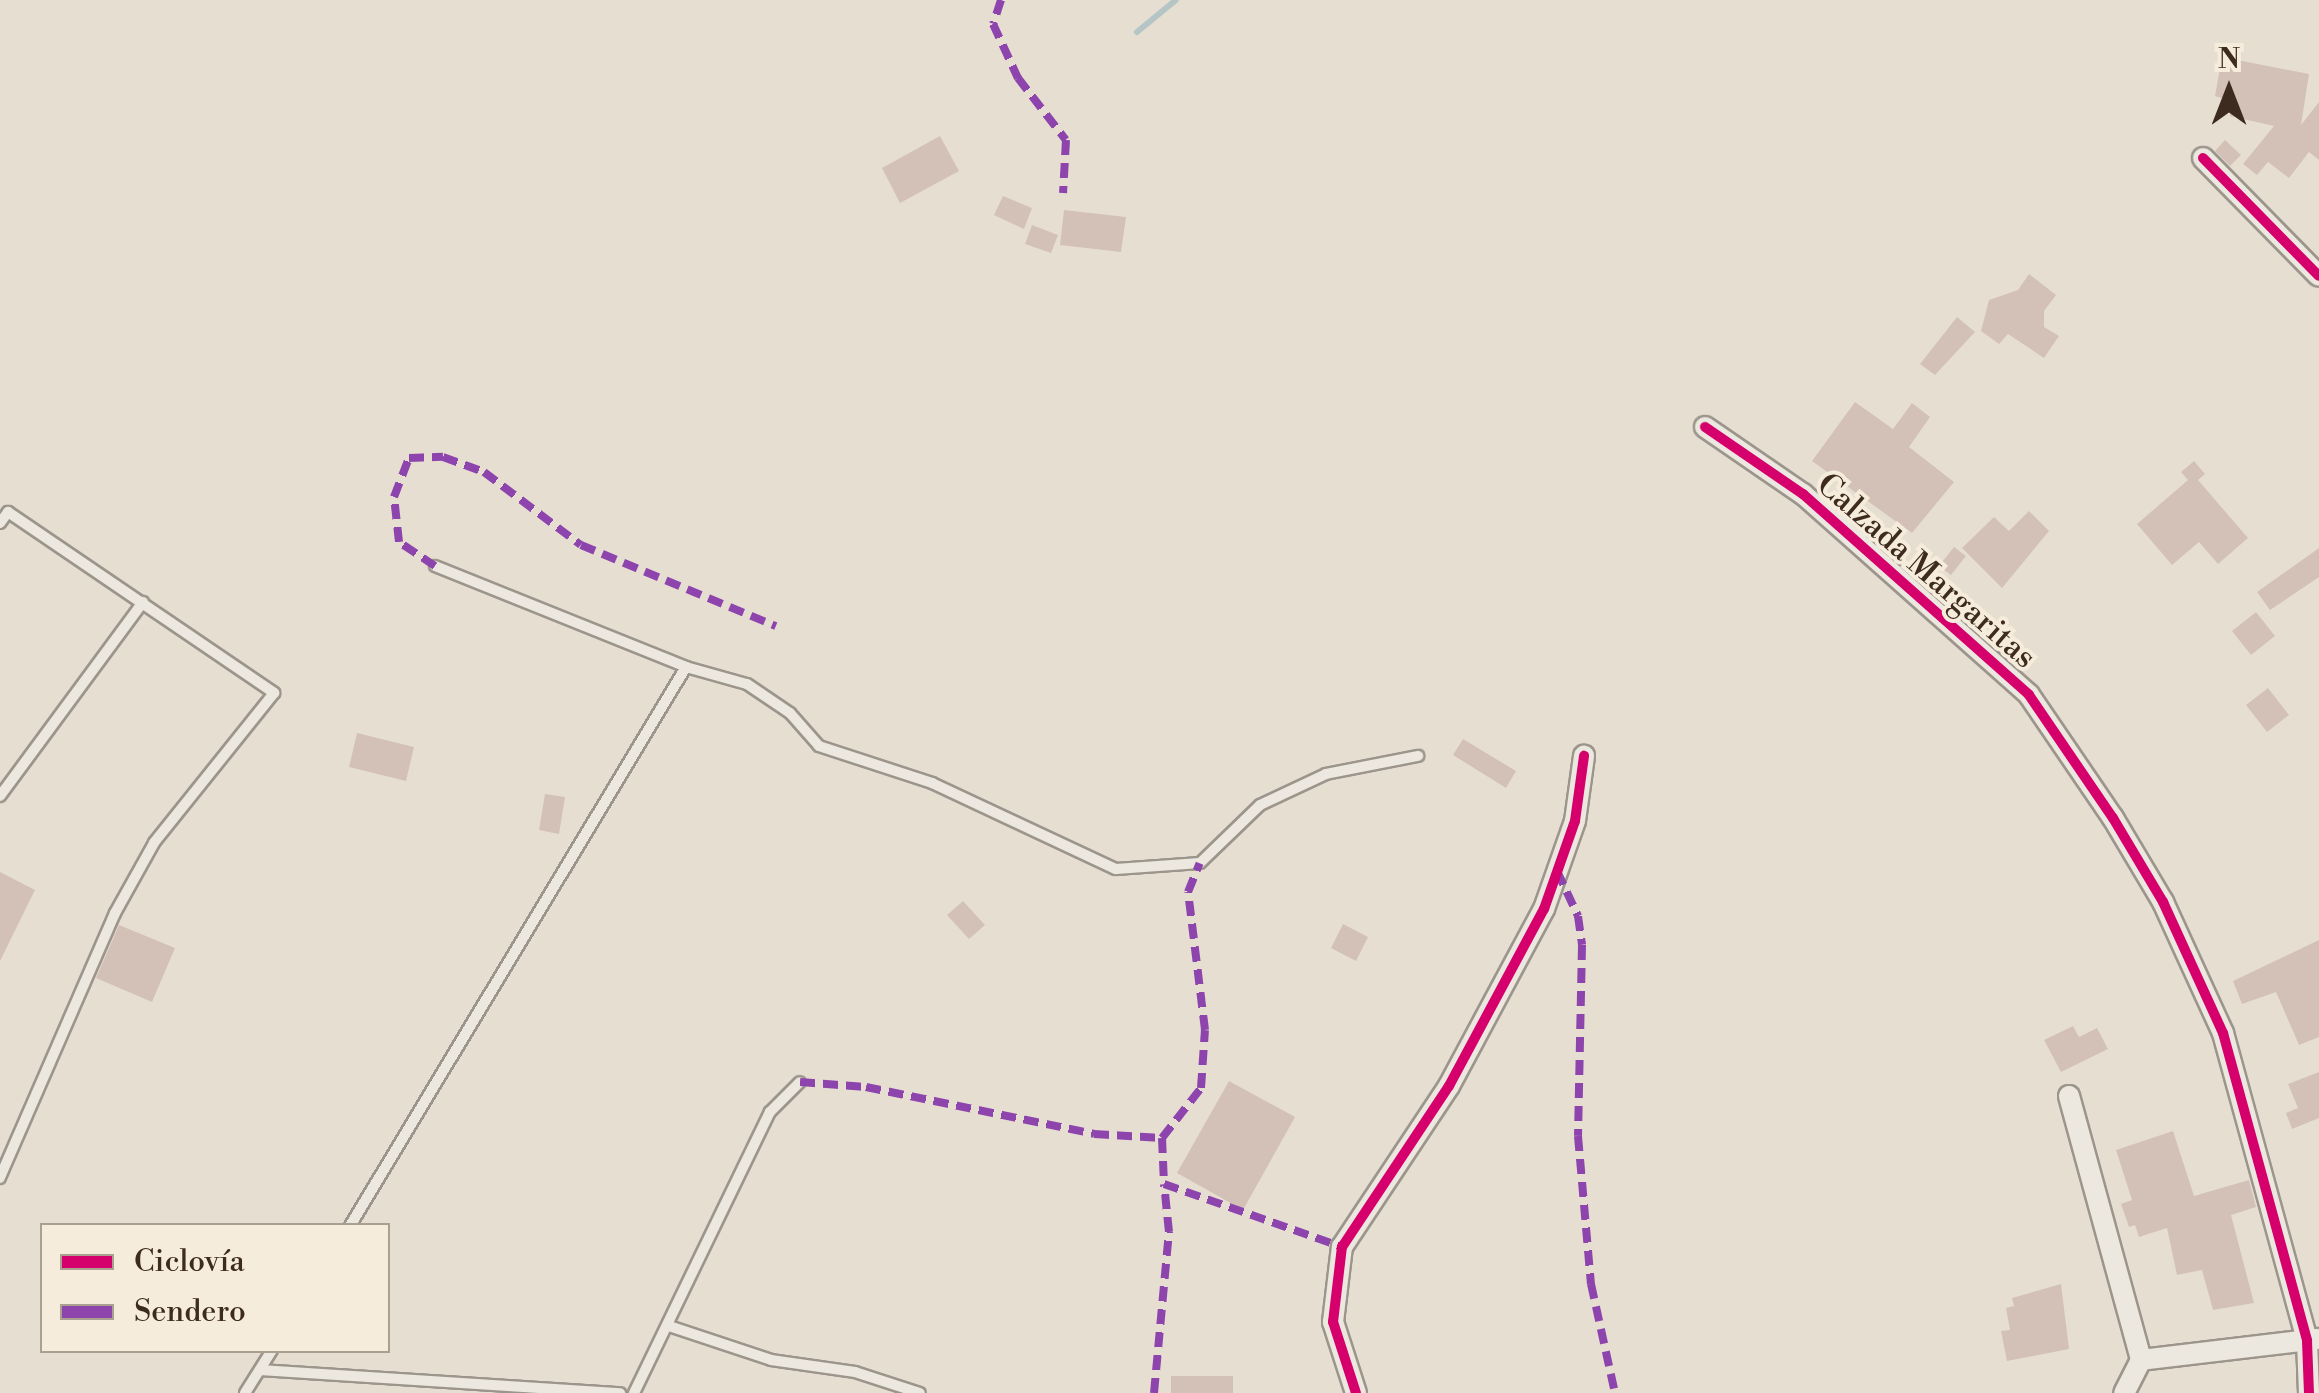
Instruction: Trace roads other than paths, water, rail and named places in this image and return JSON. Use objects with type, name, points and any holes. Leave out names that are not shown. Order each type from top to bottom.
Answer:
[{"type":"street","points":[[2203,158],[2319,276]]},
{"type":"street","name":"Calzada Margaritas","points":[[1705,427],[1802,494],[2029,695],[2113,818],[2163,902],[2223,1033],[2313,1340],[2309,1393]]},
{"type":"street","points":[[1356,1393],[1333,1322],[1342,1247],[1449,1086],[1544,909],[1575,820],[1584,756]]},
{"type":"street","points":[[2069,1096],[2141,1360],[2124,1393]]},
{"type":"street","points":[[2141,1360],[2313,1340]]},
{"type":"lane","points":[[0,523],[8,512],[274,693],[154,843],[115,913],[0,1178]]},
{"type":"lane","points":[[435,566],[686,667],[747,684],[790,714],[819,746],[932,784],[1116,869],[1200,863],[1260,805],[1326,774],[1418,756]]},
{"type":"lane","points":[[0,796],[144,602]]},
{"type":"lane","points":[[352,1223],[686,667]]},
{"type":"lane","points":[[634,1393],[762,1126],[800,1082]]},
{"type":"lane","points":[[668,1326],[771,1360],[855,1372],[920,1393]]},
{"type":"lane","points":[[245,1393],[270,1353]]},
{"type":"lane","points":[[260,1370],[620,1393]]},
{"type":"waterway","points":[[1137,32],[1176,0]]}]
